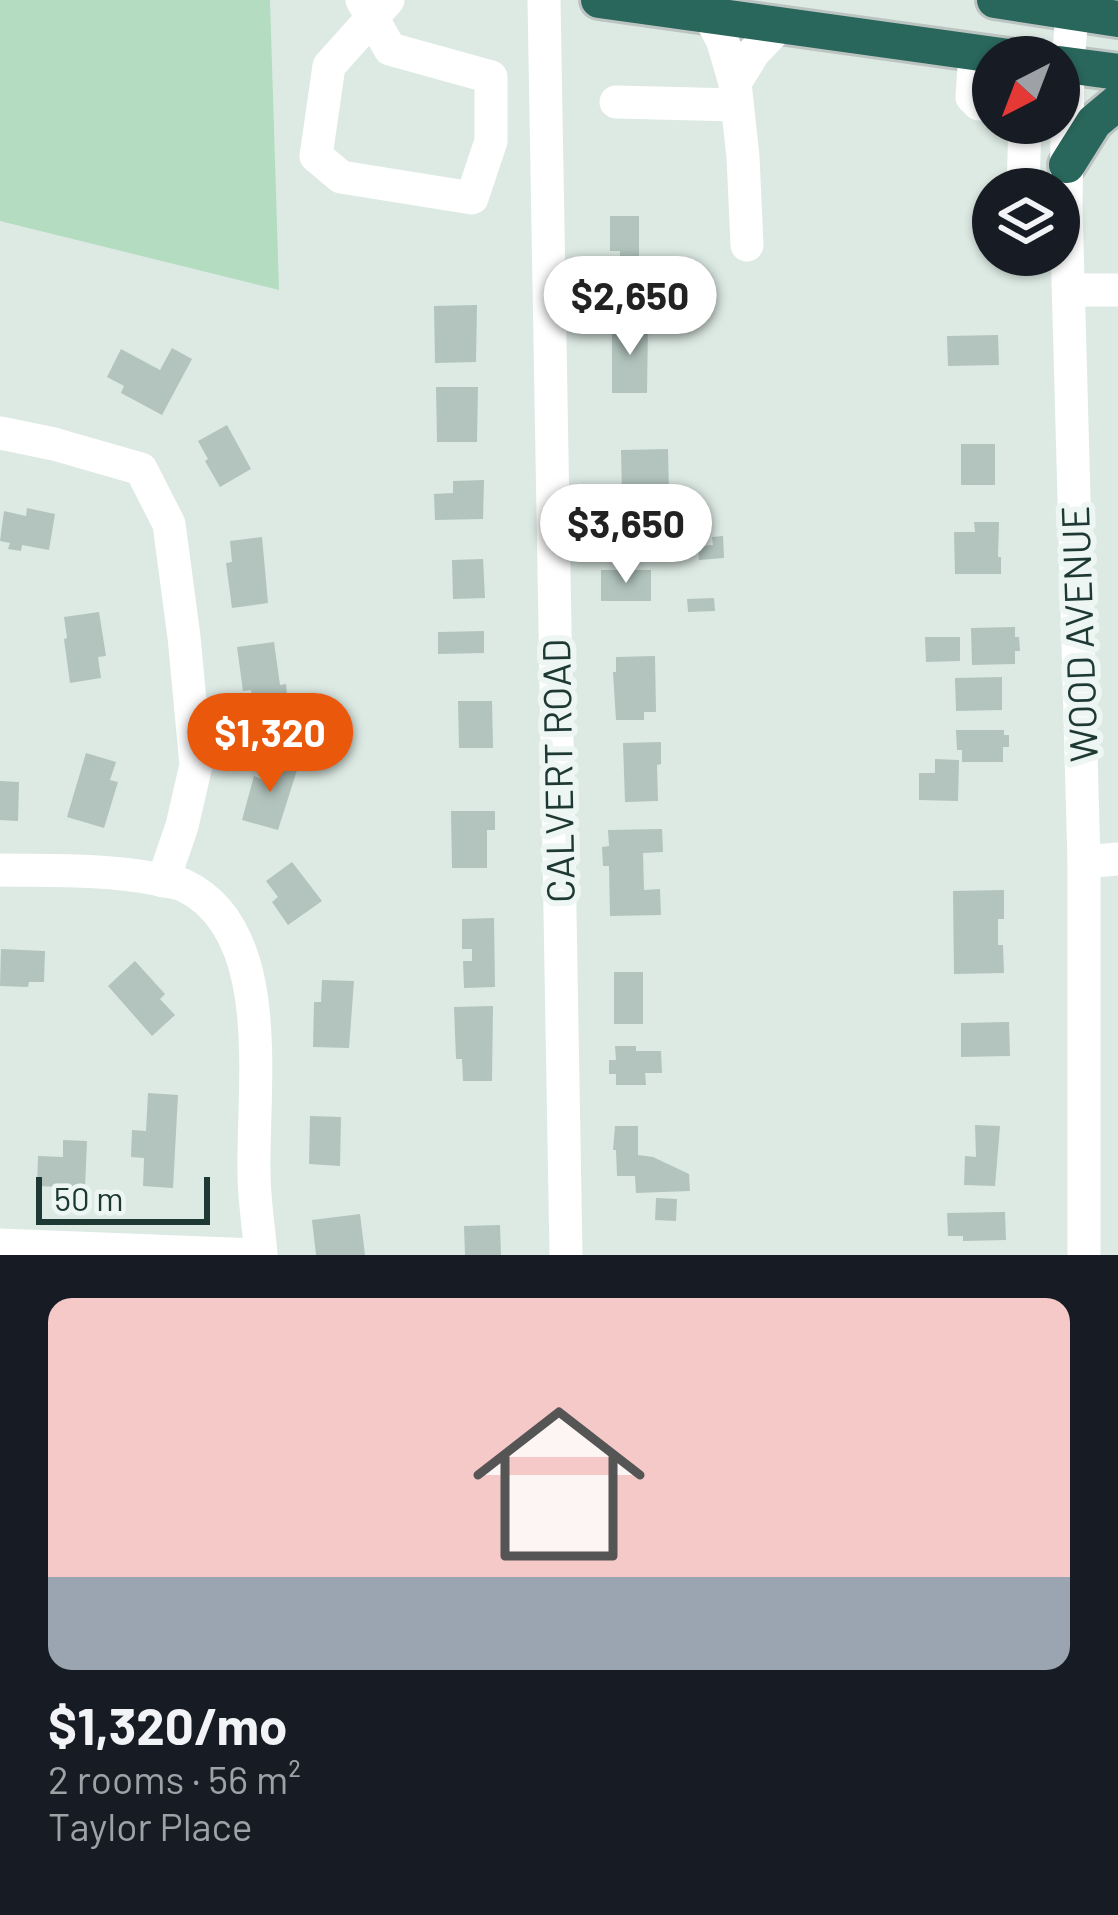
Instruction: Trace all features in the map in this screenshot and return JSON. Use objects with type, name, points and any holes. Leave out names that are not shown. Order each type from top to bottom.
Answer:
[{"type":"highway","points":[[599,0],[972,52]]},
{"type":"highway","points":[[994,0],[1089,6],[1118,16]]},
{"type":"highway","points":[[1080,67],[1118,72]]},
{"type":"highway","points":[[1067,165],[1094,122],[1118,102]]},
{"type":"highway","points":[[1062,144],[1067,165]]},
{"type":"street","name":"CALVERT ROAD","points":[[544,0],[566,1255]]},
{"type":"street","name":"WOOD AVENUE","points":[[1076,36],[1089,6]]},
{"type":"street","points":[[373,7],[390,49],[491,77],[491,141],[472,198],[341,177],[316,156],[329,66],[373,7]]},
{"type":"street","points":[[709,15],[723,42],[736,94],[747,245]]},
{"type":"street","points":[[736,94],[754,52],[779,26]]},
{"type":"street","points":[[616,102],[736,94]]},
{"type":"street","name":"WOOD AVENUE","points":[[1066,144],[1067,168]]},
{"type":"street","name":"WOOD AVENUE","points":[[1067,276],[1084,862],[1084,1255]]},
{"type":"street","points":[[1069,290],[1118,290]]},
{"type":"street","points":[[0,433],[142,469],[169,524],[196,765],[163,881]]},
{"type":"street","points":[[1084,862],[1118,859]]},
{"type":"street","points":[[0,870],[124,873],[181,884],[223,917],[234,932],[254,1022],[258,1255],[0,1245]]},
{"type":"green space","points":[[0,0],[270,0],[279,290],[0,221]]},
{"type":"building","points":[[610,216],[639,216],[639,258],[620,258],[620,251],[610,251]]},
{"type":"building","points":[[651,258],[678,259],[678,283],[651,283]]},
{"type":"building","points":[[477,305],[476,362],[435,363],[434,306]]},
{"type":"building","points":[[612,323],[648,324],[647,393],[612,393]]},
{"type":"building","points":[[998,335],[999,365],[948,366],[947,336]]},
{"type":"building","points":[[172,348],[192,359],[162,415],[121,393],[124,386],[107,377],[121,349],[160,370]]},
{"type":"building","points":[[436,387],[478,387],[477,442],[437,442]]},
{"type":"building","points":[[227,425],[251,469],[220,487],[198,441]]},
{"type":"building","points":[[961,444],[995,444],[995,485],[961,485]]},
{"type":"building","points":[[668,449],[669,495],[622,495],[621,450]]},
{"type":"building","points":[[484,480],[483,519],[435,520],[434,494],[453,493],[453,481]]},
{"type":"building","points":[[27,508],[55,514],[49,550],[22,545],[21,551],[8,549],[10,543],[0,541],[4,511],[26,516]]},
{"type":"building","points":[[635,520],[669,524],[669,535],[677,535],[676,547],[657,547],[657,554],[634,553]]},
{"type":"building","points":[[974,522],[999,522],[1001,574],[955,574],[954,532],[975,532]]},
{"type":"building","points":[[723,536],[724,558],[699,560],[698,546],[713,545],[712,537]]},
{"type":"building","points":[[262,537],[268,603],[232,608],[226,563],[232,562],[230,541]]},
{"type":"building","points":[[483,559],[485,598],[453,599],[452,560]]},
{"type":"building","points":[[601,570],[651,570],[651,601],[601,601]]},
{"type":"building","points":[[714,598],[715,611],[688,612],[687,599]]},
{"type":"building","points":[[99,612],[106,656],[98,657],[101,678],[70,683],[64,617]]},
{"type":"building","points":[[1015,627],[1020,651],[1015,651],[1015,664],[972,665],[971,628]]},
{"type":"building","points":[[484,631],[484,653],[438,654],[438,632]]},
{"type":"building","points":[[925,637],[960,637],[960,661],[926,662]]},
{"type":"building","points":[[274,642],[280,685],[286,684],[287,695],[280,696],[282,706],[253,710],[251,690],[243,691],[237,647]]},
{"type":"building","points":[[655,656],[656,712],[644,712],[644,720],[616,720],[616,657]]},
{"type":"building","points":[[1002,677],[1002,710],[956,711],[955,678]]},
{"type":"building","points":[[458,701],[492,701],[493,748],[459,748]]},
{"type":"building","points":[[956,730],[1004,730],[1009,747],[1003,747],[1003,762],[962,762]]},
{"type":"building","points":[[661,742],[658,801],[625,802],[623,743]]},
{"type":"building","points":[[86,753],[116,762],[110,780],[118,782],[104,828],[67,817]]},
{"type":"building","points":[[267,758],[298,767],[278,830],[242,820],[254,776],[261,779]]},
{"type":"building","points":[[935,759],[959,760],[958,801],[919,800],[919,773],[935,773]]},
{"type":"building","points":[[0,781],[19,782],[18,821],[0,820]]},
{"type":"building","points":[[451,811],[495,811],[495,830],[487,830],[487,868],[452,868]]},
{"type":"building","points":[[662,829],[663,852],[643,853],[644,890],[660,889],[661,915],[610,916],[609,866],[603,866],[602,847],[609,846],[608,830]]},
{"type":"building","points":[[292,862],[322,901],[288,925],[272,902],[278,897],[266,881]]},
{"type":"building","points":[[1004,890],[998,945],[1003,945],[1004,973],[954,974],[953,891]]},
{"type":"building","points":[[494,918],[495,987],[464,988],[463,961],[472,961],[472,949],[462,949],[462,919]]},
{"type":"building","points":[[1,949],[45,951],[44,982],[0,986]]},
{"type":"building","points":[[135,961],[165,994],[160,999],[175,1015],[152,1036],[108,986]]},
{"type":"building","points":[[614,972],[643,972],[643,1024],[614,1024]]},
{"type":"building","points":[[322,980],[354,981],[349,1048],[313,1047],[314,1002],[321,1002]]},
{"type":"building","points":[[493,1006],[492,1081],[463,1081],[462,1059],[456,1059],[454,1007]]},
{"type":"building","points":[[1009,1022],[1010,1056],[961,1057],[961,1023]]},
{"type":"building","points":[[615,1046],[661,1051],[662,1073],[645,1073],[646,1085],[616,1085],[616,1074],[609,1074],[609,1060],[616,1060]]},
{"type":"building","points":[[148,1093],[178,1095],[173,1188],[143,1186],[144,1158],[131,1157],[132,1130],[146,1131]]},
{"type":"building","points":[[310,1116],[341,1117],[340,1166],[309,1164]]},
{"type":"building","points":[[975,1125],[1000,1126],[995,1186],[964,1185],[965,1156],[976,1157]]},
{"type":"building","points":[[615,1126],[638,1126],[638,1155],[689,1174],[690,1191],[636,1193],[635,1176],[617,1176]]},
{"type":"building","points":[[63,1140],[87,1141],[85,1188],[37,1186],[38,1156],[63,1157]]},
{"type":"building","points":[[656,1198],[677,1199],[676,1221],[655,1220]]},
{"type":"building","points":[[1005,1212],[1006,1240],[963,1241],[963,1236],[948,1236],[947,1213]]},
{"type":"building","points":[[360,1214],[365,1255],[316,1255],[312,1220]]},
{"type":"building","points":[[500,1225],[501,1255],[465,1255],[464,1226]]}]
